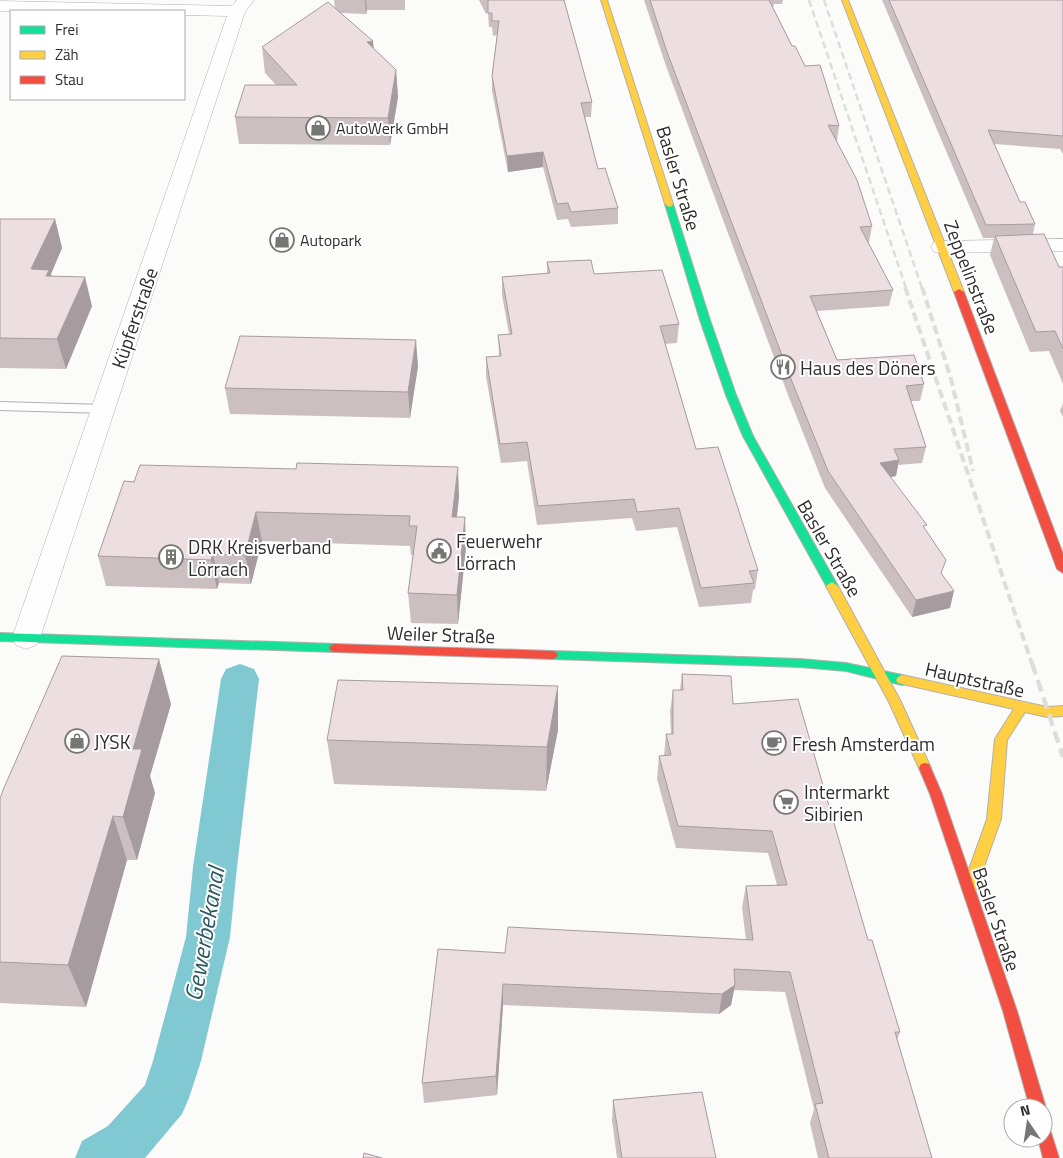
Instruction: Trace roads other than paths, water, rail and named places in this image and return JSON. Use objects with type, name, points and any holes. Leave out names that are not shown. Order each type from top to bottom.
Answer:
[{"type":"main road","name":"Basler Straße","points":[[604,0],[702,311],[731,395],[753,445],[881,674],[923,759],[969,888],[1015,1027],[1035,1098]]},
{"type":"main road","name":"Zeppelinstraße","points":[[845,0],[942,247],[1063,569]]},
{"type":"main road","name":"Weiler Straße","points":[[0,637],[800,663],[846,667],[881,674]]},
{"type":"main road","name":"Hauptstraße","points":[[881,674],[1022,707],[1047,712],[1063,712]]},
{"type":"main road","points":[[969,888],[994,818],[1000,740],[1022,707]]},
{"type":"street","points":[[0,6],[242,5]]},
{"type":"street","name":"Küpferstraße","points":[[26,638],[242,5]]},
{"type":"street","points":[[942,247],[1063,245]]},
{"type":"lane","points":[[0,406],[104,409]]},
{"type":"waterway","name":"Gewerbekanal","points":[[100,1158],[126,1143],[165,1098],[177,1061],[208,937],[215,867],[240,679]]},
{"type":"railway","points":[[809,0],[906,288]]},
{"type":"railway","points":[[824,0],[922,288]]},
{"type":"railway","points":[[905,287],[1032,664]]},
{"type":"railway","points":[[922,287],[951,379],[973,471]]},
{"type":"railway","points":[[1032,663],[1063,757]]},
{"type":"place","name":"AutoWerk GmbH","points":[[318,128]]},
{"type":"place","name":"Autopark","points":[[282,240]]},
{"type":"place","name":"Haus des Döners","points":[[783,367]]},
{"type":"place","name":"Feuerwehr Lörrach","points":[[439,551]]},
{"type":"place","name":"DRK Kreisverband Lörrach","points":[[171,557]]},
{"type":"place","name":"JYSK","points":[[77,741]]},
{"type":"place","name":"Fresh Amsterdam","points":[[774,743]]},
{"type":"place","name":"Intermarkt Sibirien","points":[[786,802]]}]
